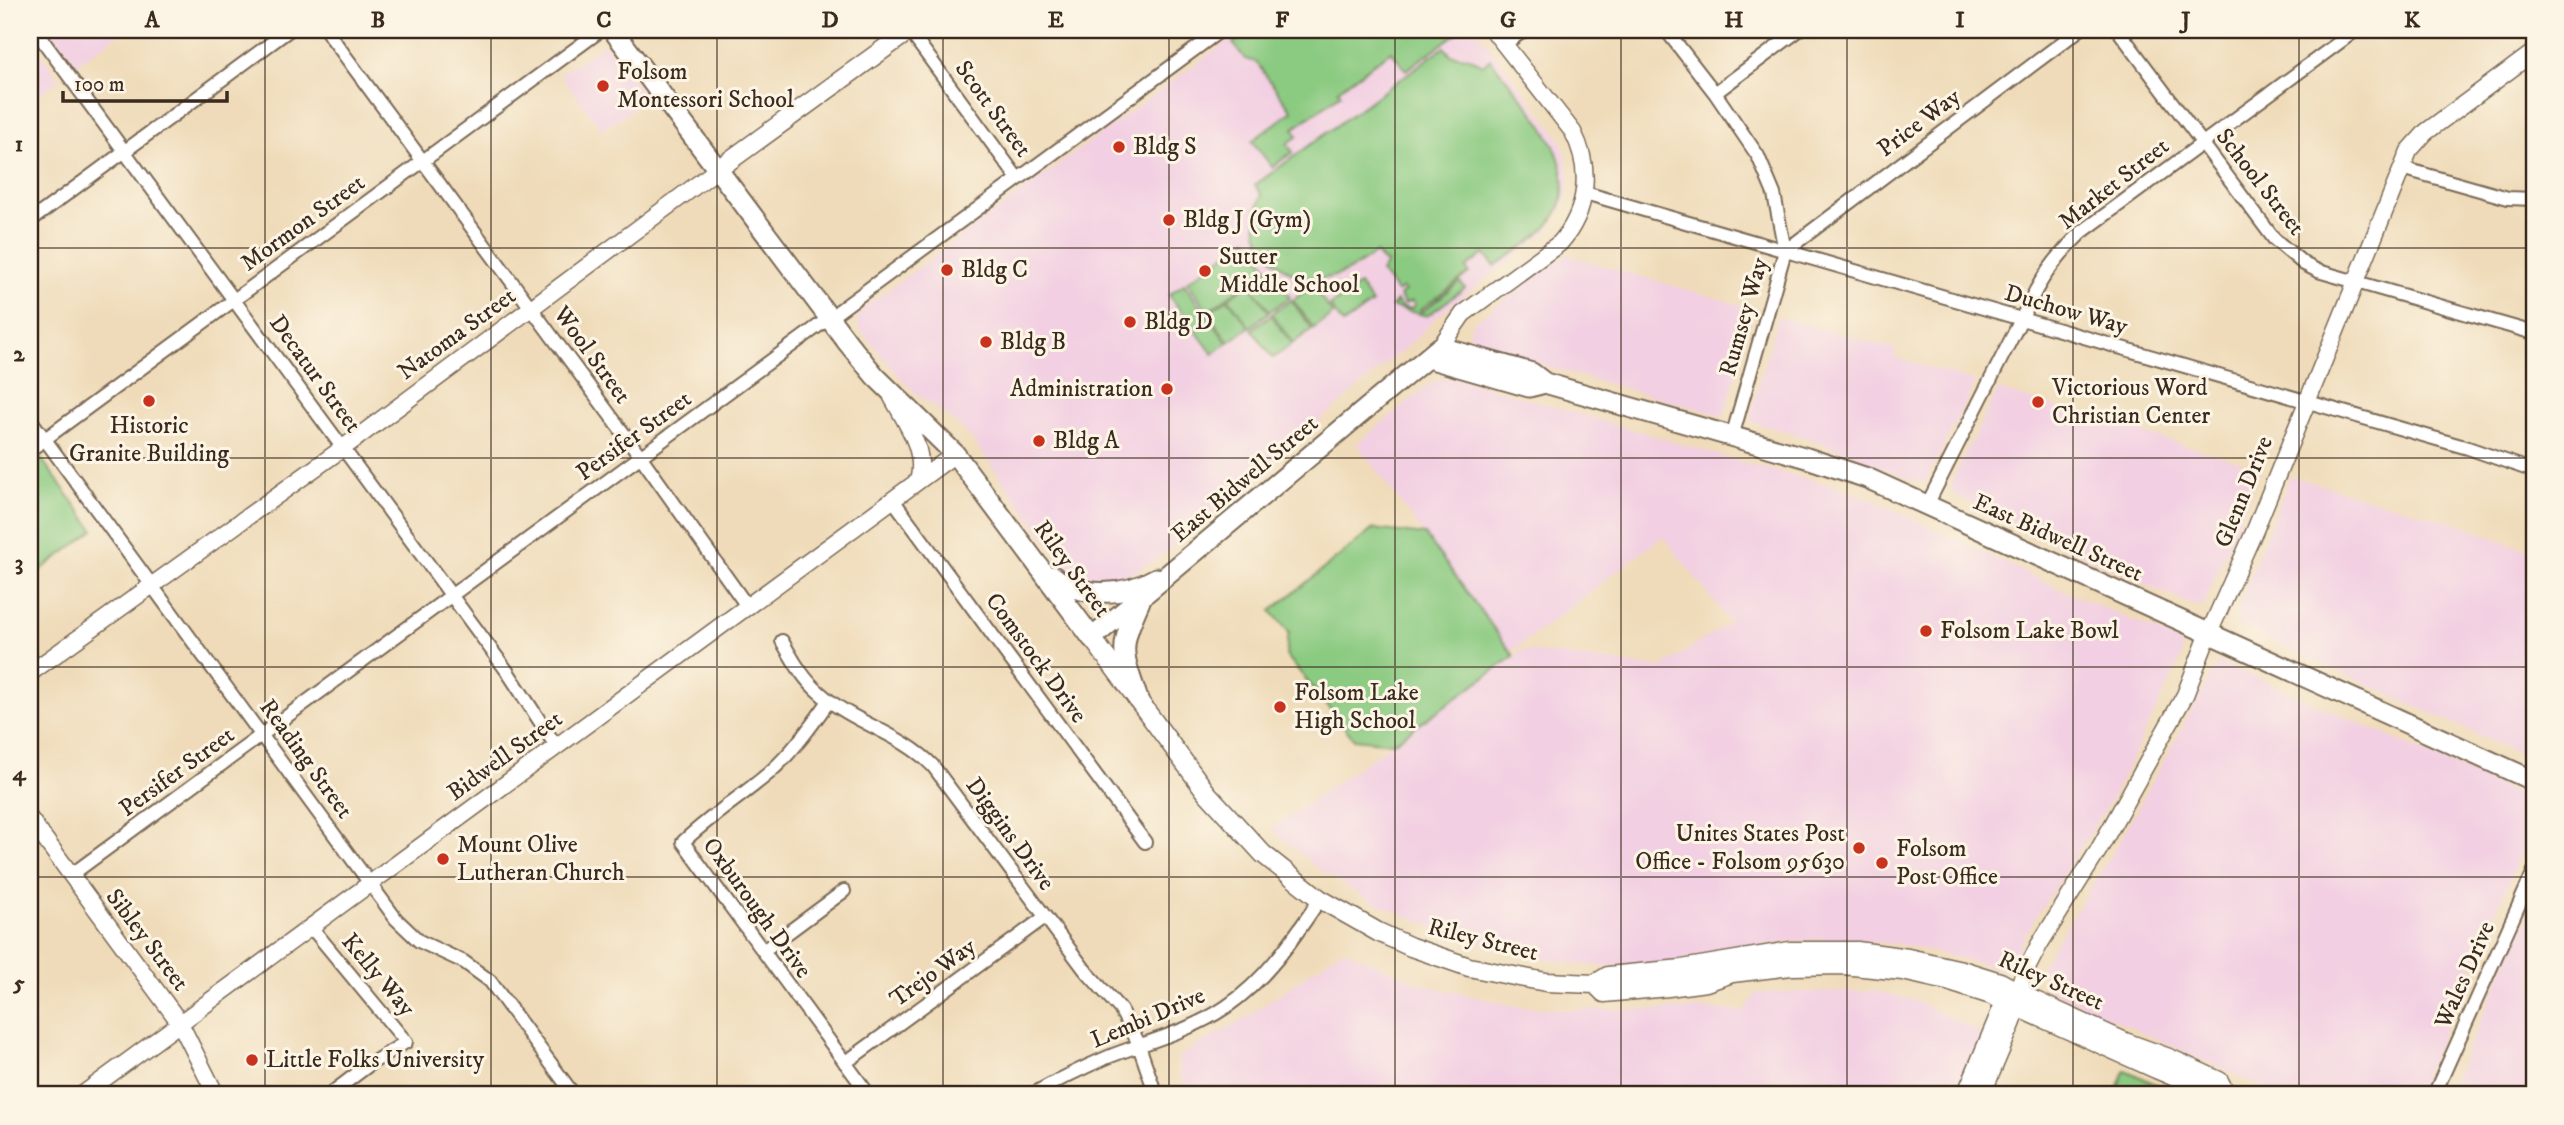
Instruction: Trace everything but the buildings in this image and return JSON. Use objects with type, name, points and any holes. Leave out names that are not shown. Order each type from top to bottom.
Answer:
[{"type":"main road","name":"Riley Street","points":[[613,30],[869,370],[955,454],[1230,820],[1263,853],[1321,899],[1378,932],[1444,959],[1546,982],[1595,984],[1608,976],[1682,968],[1790,951],[1857,951],[1939,964],[1989,979],[2211,1092],[2229,1094]]},
{"type":"main road","name":"Natoma Street","points":[[718,169],[909,30]]},
{"type":"main road","name":"East Bidwell Street","points":[[1092,638],[1434,352],[1529,387],[1545,383],[1840,469],[1927,505],[2534,781]]},
{"type":"main road","points":[[1030,553],[1065,586],[1088,593],[1113,592],[1149,582],[1181,564]]},
{"type":"main road","points":[[1138,699],[1123,651],[1125,633],[1142,596]]},
{"type":"main road","points":[[1629,991],[1639,983],[1696,975],[1714,962]]},
{"type":"main road","name":"Riley Street","points":[[1595,984],[1604,992],[1629,991],[1706,982],[1732,973],[1765,968],[1843,965],[1903,971],[1991,995],[2015,994]]},
{"type":"street","name":"Decatur Street","points":[[35,30],[507,670],[556,747]]},
{"type":"street","points":[[30,221],[289,30]]},
{"type":"street","name":"Wool Street","points":[[326,30],[641,457],[747,606]]},
{"type":"street","name":"Mormon Street","points":[[30,450],[601,30]]},
{"type":"street","name":"Scott Street","points":[[909,30],[1018,179]]},
{"type":"street","name":"Persifer Street","points":[[71,875],[1018,179],[1204,35],[1221,30]]},
{"type":"street","points":[[1434,352],[1463,314],[1560,243],[1572,228],[1584,192],[1585,168],[1581,149],[1573,132],[1493,30]]},
{"type":"street","points":[[1504,44],[1525,30]]},
{"type":"street","name":"Rumsey Way","points":[[1666,30],[1748,140],[1773,194],[1785,251],[1732,438]]},
{"type":"street","points":[[1715,93],[1799,30]]},
{"type":"street","name":"Price Way","points":[[1785,251],[2079,30]]},
{"type":"street","name":"School Street","points":[[2118,30],[2285,251],[2318,271],[2534,333]]},
{"type":"street","name":"Market Street","points":[[1927,505],[2021,319],[2045,275],[2068,245],[2356,30]]},
{"type":"street","name":"Glenn Drive","points":[[1965,1095],[2039,945],[2098,851],[2185,695],[2409,151],[2419,138],[2534,51]]},
{"type":"street","points":[[2402,168],[2508,198],[2534,199]]},
{"type":"street","name":"Natoma Street","points":[[30,673],[343,448],[718,169]]},
{"type":"street","name":"Duchow Way","points":[[1584,192],[2468,448],[2534,471]]},
{"type":"street","points":[[888,389],[919,451],[921,466],[918,481]]},
{"type":"street","name":"Reading Street","points":[[30,419],[396,919],[428,947],[469,965],[489,981],[574,1095]]},
{"type":"street","name":"Bidwell Street","points":[[82,1095],[955,454]]},
{"type":"street","name":"Comstock Drive","points":[[893,500],[1145,842]]},
{"type":"street","name":"Diggins Drive","points":[[782,641],[808,682],[829,701],[907,744],[923,755],[940,775],[1085,970],[1120,1009],[1140,1046],[1156,1095]]},
{"type":"street","name":"Oxburough Drive","points":[[829,701],[788,755],[769,773],[707,819],[683,842],[869,1095]]},
{"type":"street","name":"Sibley Street","points":[[30,819],[180,1023],[216,1095]]},
{"type":"street","name":"Wales Drive","points":[[2434,1095],[2534,871]]},
{"type":"street","points":[[763,951],[844,891]]},
{"type":"street","name":"Lembi Drive","points":[[1031,1095],[1070,1074],[1205,1020],[1248,990],[1284,952],[1321,899]]},
{"type":"street","name":"Trejo Way","points":[[845,1063],[1045,917]]},
{"type":"street","name":"Kelly Way","points":[[311,927],[406,1042],[370,1064],[329,1095]]},
{"type":"street","name":"Glenn Drive","points":[[1982,1095],[2015,994]]},
{"type":"shaded area","points":[[50,30],[124,30],[76,65]]},
{"type":"shaded area","name":"Sutter Middle School","points":[[1242,30],[1476,30],[1559,137],[1565,151],[1569,183],[1564,204],[1547,232],[1434,319],[1419,336],[1161,556],[1120,580],[1105,582],[1080,578],[1069,570],[972,439],[898,375],[859,328],[857,318],[865,307]]},
{"type":"shaded area","points":[[30,41],[60,79],[30,100]]},
{"type":"shaded area","name":"Folsom Montessori School","points":[[605,44],[647,98],[602,130],[560,74]]},
{"type":"shaded area","points":[[1566,255],[1754,309],[1724,416],[1477,347],[1470,340],[1469,330],[1475,321]]},
{"type":"shaded area","points":[[1778,317],[1896,349],[1894,357],[1976,382],[1925,482],[1920,483],[1811,439],[1755,423],[1751,419]]},
{"type":"shaded area","points":[[1454,377],[1755,466],[1835,486],[1873,500],[2064,591],[2177,640],[2182,647],[2181,659],[2110,802],[2032,923],[2010,964],[2002,969],[1905,945],[1819,939],[1740,947],[1684,960],[1631,967],[1584,965],[1537,957],[1494,948],[1438,929],[1367,899],[1316,867],[1272,829],[1523,650],[1661,668],[1730,622],[1663,536],[1511,652],[1357,444],[1431,383]]},
{"type":"shaded area","points":[[1998,390],[2261,468],[2204,604],[2190,604],[2018,527],[1953,494],[1953,478]]},
{"type":"shaded area","points":[[2290,476],[2462,525],[2534,553],[2534,760],[2241,627],[2237,622],[2237,609]]},
{"type":"shaded area","points":[[2219,661],[2534,801],[2534,824],[2416,1095],[2280,1095],[2045,987],[2042,965],[2120,841]]},
{"type":"shaded area","points":[[2534,902],[2534,1095],[2447,1095]]},
{"type":"shaded area","points":[[1343,949],[1424,985],[1515,1006],[1566,1010],[1706,1009],[1744,1012],[1757,993],[1875,991],[1914,1000],[1982,1033],[1957,1095],[1185,1095],[1178,1057],[1246,1018]]},
{"type":"green space","points":[[1251,30],[1461,30],[1406,70],[1391,51],[1338,90],[1341,94],[1293,129],[1298,136],[1287,144],[1293,152],[1272,167],[1252,141],[1292,111],[1256,62],[1245,59],[1233,43]]},
{"type":"green space","points":[[1444,47],[1451,55],[1467,57],[1483,65],[1490,59],[1535,114],[1559,158],[1564,180],[1561,202],[1550,223],[1531,241],[1495,266],[1484,254],[1466,268],[1469,273],[1420,310],[1422,312],[1460,282],[1465,288],[1427,316],[1392,307],[1397,301],[1401,307],[1411,309],[1415,305],[1412,301],[1404,304],[1400,296],[1405,291],[1402,288],[1397,292],[1381,272],[1387,263],[1376,253],[1345,272],[1323,278],[1299,275],[1278,263],[1262,244],[1258,233],[1256,214],[1262,195],[1255,185]]},
{"type":"green space","points":[[1247,239],[1268,268],[1208,311],[1187,282]]},
{"type":"green space","points":[[1269,269],[1290,297],[1270,311],[1249,283]]},
{"type":"green space","points":[[1184,284],[1227,343],[1213,354],[1169,295]]},
{"type":"green space","points":[[1249,284],[1269,312],[1250,327],[1229,298]]},
{"type":"green space","points":[[1359,285],[1372,303],[1343,324],[1330,306]]},
{"type":"green space","points":[[1312,286],[1333,314],[1314,328],[1293,300]]},
{"type":"green space","points":[[1228,299],[1249,327],[1229,342],[1208,313]]},
{"type":"green space","points":[[1291,300],[1312,329],[1293,343],[1272,314]]},
{"type":"green space","points":[[1271,315],[1292,344],[1273,358],[1252,329]]},
{"type":"green space","points":[[40,457],[94,530],[30,578],[30,465]]},
{"type":"green space","points":[[1373,529],[1425,535],[1514,656],[1393,743],[1354,739],[1286,655],[1289,632],[1271,611]]},
{"type":"green space","points":[[2125,1070],[2180,1095],[2114,1095]]},
{"type":"place","name":"Folsom Montessori School","points":[[603,86]]},
{"type":"place","name":"Bldg S","points":[[1119,147]]},
{"type":"place","name":"Bldg J (Gym)","points":[[1169,220]]},
{"type":"place","name":"Bldg C","points":[[947,270]]},
{"type":"place","name":"Sutter Middle School","points":[[1205,271]]},
{"type":"place","name":"Bldg D","points":[[1130,322]]},
{"type":"place","name":"Bldg B","points":[[986,342]]},
{"type":"place","name":"Administration","points":[[1167,389]]},
{"type":"place","name":"Historic Granite Building","points":[[149,401]]},
{"type":"place","name":"Victorious Word Christian Center","points":[[2038,402]]},
{"type":"place","name":"Bldg A","points":[[1039,441]]},
{"type":"place","name":"Folsom Lake Bowl","points":[[1926,631]]},
{"type":"place","name":"Folsom Lake High School","points":[[1280,707]]},
{"type":"place","name":"Unites States Post Office - Folsom 95630","points":[[1859,848]]},
{"type":"place","name":"Mount Olive Lutheran Church","points":[[443,859]]},
{"type":"place","name":"Folsom Post Office","points":[[1882,863]]},
{"type":"place","name":"Little Folks University","points":[[252,1060]]}]
